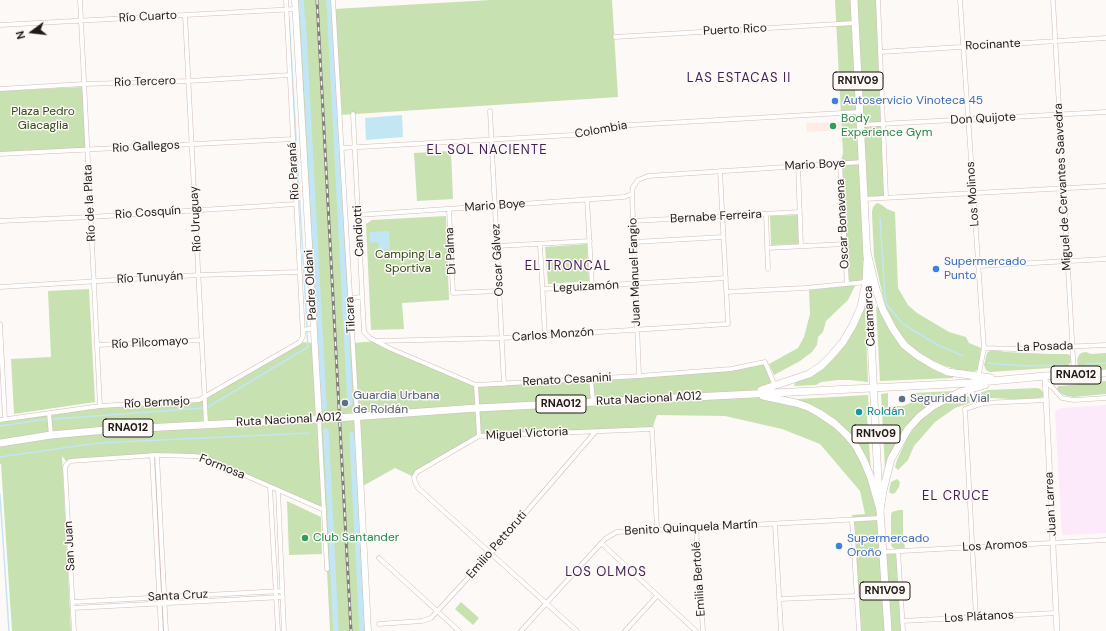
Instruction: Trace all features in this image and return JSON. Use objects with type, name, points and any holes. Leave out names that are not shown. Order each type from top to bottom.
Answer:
[{"type":"main road","name":"Padre Oldani","points":[[295,0],[319,419]]},
{"type":"main road","name":"RN1V09","points":[[854,0],[867,252]]},
{"type":"main road","points":[[749,394],[778,393],[821,366],[843,342],[861,307],[867,282],[867,252]]},
{"type":"main road","points":[[867,252],[883,310],[893,329],[904,344],[918,356],[933,365],[948,372],[979,382]]},
{"type":"main road","name":"Catamarca","points":[[867,282],[888,631]]},
{"type":"main road","name":"RNA012","points":[[778,393],[1001,380],[1046,380],[1074,375],[1106,373]]},
{"type":"main road","points":[[880,510],[891,459],[908,429],[919,417],[933,406],[960,392],[971,389],[979,382]]},
{"type":"main road","points":[[749,394],[778,393],[834,422],[856,446],[864,461],[871,478],[880,510]]},
{"type":"main road","name":"Ruta Nacional A012","points":[[0,443],[51,435],[106,430],[336,418],[477,408],[749,394]]},
{"type":"main road","name":"Tilcara","points":[[357,416],[368,631]]},
{"type":"street","name":"Río de la Plata","points":[[80,0],[100,406]]},
{"type":"street","name":"Río Paraná","points":[[286,0],[303,336],[300,342]]},
{"type":"street","name":"Tilcara","points":[[333,0],[357,416]]},
{"type":"street","points":[[878,0],[886,197]]},
{"type":"street","name":"Los Molinos","points":[[960,0],[984,348],[979,382]]},
{"type":"street","name":"Miguel de Cervantes Saavedra","points":[[1053,0],[1074,375]]},
{"type":"street","name":"Río Cuarto","points":[[0,25],[296,9]]},
{"type":"street","name":"Río Uruguay","points":[[185,15],[206,424]]},
{"type":"street","name":"Puerto Rico","points":[[615,37],[856,23]]},
{"type":"street","name":"Rocinante","points":[[880,52],[1106,38]]},
{"type":"street","name":"Rio Tercero","points":[[0,89],[290,75]]},
{"type":"street","name":"Oscar Gálvez","points":[[490,111],[504,384]]},
{"type":"street","name":"Colombia","points":[[342,148],[590,134],[613,126],[860,112]]},
{"type":"street","name":"Don Quijote","points":[[861,125],[1106,112]]},
{"type":"street","name":"Candiotti","points":[[354,114],[364,332],[370,338],[377,341]]},
{"type":"street","name":"Rio Gallegos","points":[[0,154],[292,139]]},
{"type":"street","name":"Mario Boye","points":[[358,215],[624,197],[632,194],[634,184],[638,180],[648,176],[863,162]]},
{"type":"street","name":"Oscar Bonavena","points":[[840,164],[847,284]]},
{"type":"street","points":[[798,166],[801,246]]},
{"type":"street","points":[[720,171],[726,292],[867,282]]},
{"type":"street","points":[[864,198],[1106,186]]},
{"type":"street","name":"Juan Manuel Fangio","points":[[632,194],[639,376]]},
{"type":"street","points":[[588,199],[592,286]]},
{"type":"street","name":"Rio Cosquín","points":[[0,221],[91,217],[296,204]]},
{"type":"street","name":"Di Palma","points":[[449,209],[453,293],[499,291]]},
{"type":"street","name":"Bernabe Ferreira","points":[[633,221],[800,212]]},
{"type":"street","points":[[766,214],[768,269]]},
{"type":"street","points":[[634,242],[723,238]]},
{"type":"street","points":[[497,246],[590,241]]},
{"type":"street","points":[[540,244],[545,335]]},
{"type":"street","points":[[767,248],[845,244]]},
{"type":"street","points":[[978,266],[1106,259]]},
{"type":"street","name":"Río Tunuyán","points":[[0,287],[198,275],[300,272]]},
{"type":"street","name":"Leguizamón","points":[[542,289],[726,278]]},
{"type":"street","name":"Carlos Monzón","points":[[377,341],[502,338],[728,324],[726,292]]},
{"type":"street","points":[[350,298],[362,298]]},
{"type":"street","points":[[0,324],[2,420]]},
{"type":"street","points":[[302,330],[314,328]]},
{"type":"street","name":"Río Pilcomayo","points":[[97,345],[202,340]]},
{"type":"street","name":"Renato Cesanini","points":[[377,341],[389,348],[476,385],[639,376],[731,369],[765,362],[778,393]]},
{"type":"street","name":"Río Bermejo","points":[[2,420],[100,406],[199,400],[300,342]]},
{"type":"street","name":"La Posada","points":[[984,348],[1015,349],[1106,345]]},
{"type":"street","points":[[591,379],[593,402]]},
{"type":"street","points":[[1046,380],[1062,398],[1074,400],[1106,398]]},
{"type":"street","name":"Juan Larrea","points":[[1046,380],[1057,631]]},
{"type":"street","points":[[476,385],[479,436]]},
{"type":"street","points":[[971,389],[975,406]]},
{"type":"street","points":[[976,617],[965,409],[984,404],[1047,400]]},
{"type":"street","points":[[49,413],[51,435]]},
{"type":"street","name":"Padre Oldani","points":[[319,419],[327,569]]},
{"type":"street","name":"Miguel Victoria","points":[[491,553],[418,488],[414,477],[416,472],[422,468],[479,436],[652,429],[657,529]]},
{"type":"street","name":"Emilio Pettoruti","points":[[379,624],[422,621],[431,618],[491,553],[596,431]]},
{"type":"street","points":[[155,455],[162,597],[161,631]]},
{"type":"street","name":"Formosa","points":[[67,462],[73,460],[155,455],[203,457],[324,510]]},
{"type":"street","name":"San Juan","points":[[67,462],[65,468],[74,631]]},
{"type":"street","points":[[270,487],[278,631]]},
{"type":"street","points":[[278,490],[284,631]]},
{"type":"street","name":"Benito Quinquela Martín","points":[[521,631],[601,543],[608,536],[617,532],[880,518]]},
{"type":"street","points":[[852,520],[859,631]]},
{"type":"street","points":[[775,524],[781,631]]},
{"type":"street","name":"Emilia Bertolé","points":[[696,527],[703,631]]},
{"type":"street","name":"Los Aromos","points":[[883,552],[1106,540]]},
{"type":"street","points":[[601,543],[696,631]]},
{"type":"street","points":[[898,551],[903,631]]},
{"type":"street","points":[[491,553],[577,631]]},
{"type":"street","points":[[379,558],[460,631]]},
{"type":"street","points":[[885,591],[900,590]]},
{"type":"street","name":"Santa Cruz","points":[[73,602],[282,591]]},
{"type":"street","points":[[625,631],[657,596]]},
{"type":"street","points":[[779,599],[857,596]]},
{"type":"street","name":"Santa Cruz","points":[[73,608],[283,597]]},
{"type":"street","points":[[162,603],[166,631]]},
{"type":"street","name":"Los Plátanos","points":[[902,621],[1056,613]]},
{"type":"shaded area","points":[[841,122],[841,130],[807,132],[806,123]]},
{"type":"shaded area","points":[[1106,405],[1106,533],[1062,535],[1055,411],[1062,408]]},
{"type":"green space","points":[[295,0],[333,0],[334,9],[491,0],[612,0],[618,97],[340,115],[353,343],[377,341],[476,385],[731,369],[765,362],[781,399],[819,413],[856,446],[880,510],[883,552],[898,551],[903,631],[859,631],[852,515],[865,514],[860,491],[820,444],[782,429],[725,416],[657,415],[652,429],[479,436],[422,468],[414,477],[395,468],[361,487],[368,631],[330,631],[324,510],[203,457],[152,455],[67,462],[62,456],[71,631],[12,631],[0,464],[0,420],[100,406],[199,400],[300,342],[315,343]]},
{"type":"green space","points":[[835,0],[878,0],[886,197],[864,199],[866,282],[847,284],[840,164],[843,153]]},
{"type":"green space","name":"Plaza Pedro Giacaglia","points":[[83,88],[85,148],[0,152],[0,91]]},
{"type":"green space","points":[[451,151],[453,199],[417,201],[414,153]]},
{"type":"green space","points":[[877,203],[895,212],[898,288],[908,305],[917,313],[949,332],[966,337],[969,343],[981,348],[979,367],[976,371],[965,372],[942,365],[921,354],[908,343],[898,331],[886,310],[874,257],[872,212],[873,207]]},
{"type":"green space","points":[[798,215],[799,244],[771,245],[770,216]]},
{"type":"green space","name":"Camping La Sportiva","points":[[446,216],[449,300],[402,303],[404,329],[371,330],[366,224],[372,220]]},
{"type":"green space","points":[[587,244],[589,281],[548,284],[545,247]]},
{"type":"green space","points":[[855,286],[848,300],[826,321],[823,332],[818,337],[817,345],[812,352],[800,361],[774,375],[769,364],[798,348],[804,337],[810,314],[809,290]]},
{"type":"green space","points":[[89,289],[95,402],[14,414],[11,359],[51,357],[48,291]]},
{"type":"green space","points":[[864,306],[868,382],[838,380],[821,382],[816,385],[794,386],[795,383],[827,365],[838,354],[854,330]]},
{"type":"green space","points":[[876,306],[900,343],[953,375],[953,378],[880,381]]},
{"type":"green space","points":[[991,350],[1005,352],[1067,354],[1070,355],[1071,362],[1065,367],[990,372],[986,370],[984,365],[987,353]]},
{"type":"green space","points":[[1086,352],[1091,354],[1106,353],[1106,370],[1087,371],[1078,368],[1077,360],[1079,355]]},
{"type":"green space","points":[[1106,381],[1106,394],[1073,397],[1064,395],[1057,389],[1058,386]]},
{"type":"green space","points":[[1037,388],[1043,392],[1043,397],[1029,400],[992,398],[979,400],[976,396],[988,390]]},
{"type":"green space","points":[[954,391],[931,404],[906,426],[895,444],[885,469],[881,394],[888,393],[888,406],[903,406],[910,403],[913,393]]},
{"type":"green space","points":[[868,395],[869,409],[867,418],[871,470],[852,437],[796,400]]},
{"type":"green space","points":[[963,395],[969,397],[970,403],[955,408],[935,422],[914,446],[908,460],[898,470],[895,467],[897,460],[908,436],[923,416],[949,400]]},
{"type":"green space","points":[[897,479],[900,482],[899,487],[895,493],[892,494],[889,492],[891,482]]},
{"type":"green space","name":"Club Santander","points":[[287,501],[321,517],[322,554],[289,555]]},
{"type":"green space","points":[[903,510],[903,536],[905,548],[895,549],[891,544],[891,515],[892,512]]},
{"type":"green space","points":[[461,602],[479,618],[473,625],[455,609]]},
{"type":"water","points":[[402,115],[403,137],[366,140],[365,118]]},
{"type":"water","points":[[389,231],[390,249],[379,249],[378,242],[370,243],[369,232]]},
{"type":"waterway","points":[[301,0],[302,15]]},
{"type":"waterway","points":[[329,0],[330,15]]},
{"type":"waterway","points":[[330,18],[350,403]]},
{"type":"waterway","points":[[289,19],[307,326]]},
{"type":"waterway","points":[[303,19],[324,407]]},
{"type":"waterway","points":[[880,218],[885,296],[887,305],[903,324],[936,344],[963,356]]},
{"type":"waterway","points":[[208,407],[308,347],[307,331]]},
{"type":"waterway","points":[[988,363],[1024,366],[1064,365]]},
{"type":"waterway","points":[[1086,364],[1106,363]]},
{"type":"waterway","points":[[54,419],[203,408]]},
{"type":"waterway","points":[[0,426],[47,419]]},
{"type":"waterway","points":[[326,431],[336,631]]},
{"type":"waterway","points":[[0,457],[98,443],[310,433]]},
{"type":"waterway","points":[[352,435],[362,631]]},
{"type":"waterway","points":[[0,495],[9,631]]},
{"type":"railway","points":[[317,0],[351,631]]},
{"type":"place","name":"Autoservicio Vinoteca 45","points":[[835,101]]},
{"type":"place","name":"Body Experience Gym","points":[[833,126]]},
{"type":"place","name":"Supermercado Punto","points":[[936,269]]},
{"type":"place","name":"Seguridad Vial","points":[[902,399]]},
{"type":"place","name":"Guardia Urbana de Roldán","points":[[345,403]]},
{"type":"place","name":"Roldán","points":[[859,412]]},
{"type":"place","name":"Club Santander","points":[[305,538]]},
{"type":"place","name":"Supermercado Oroño","points":[[839,546]]},
{"type":"district","name":"LAS ESTACAS II","points":[[739,79]]},
{"type":"district","name":"EL SOL NACIENTE","points":[[487,151]]},
{"type":"district","name":"EL TRONCAL","points":[[568,267]]},
{"type":"district","name":"EL CRUCE","points":[[956,497]]},
{"type":"district","name":"LOS OLMOS","points":[[606,573]]}]
